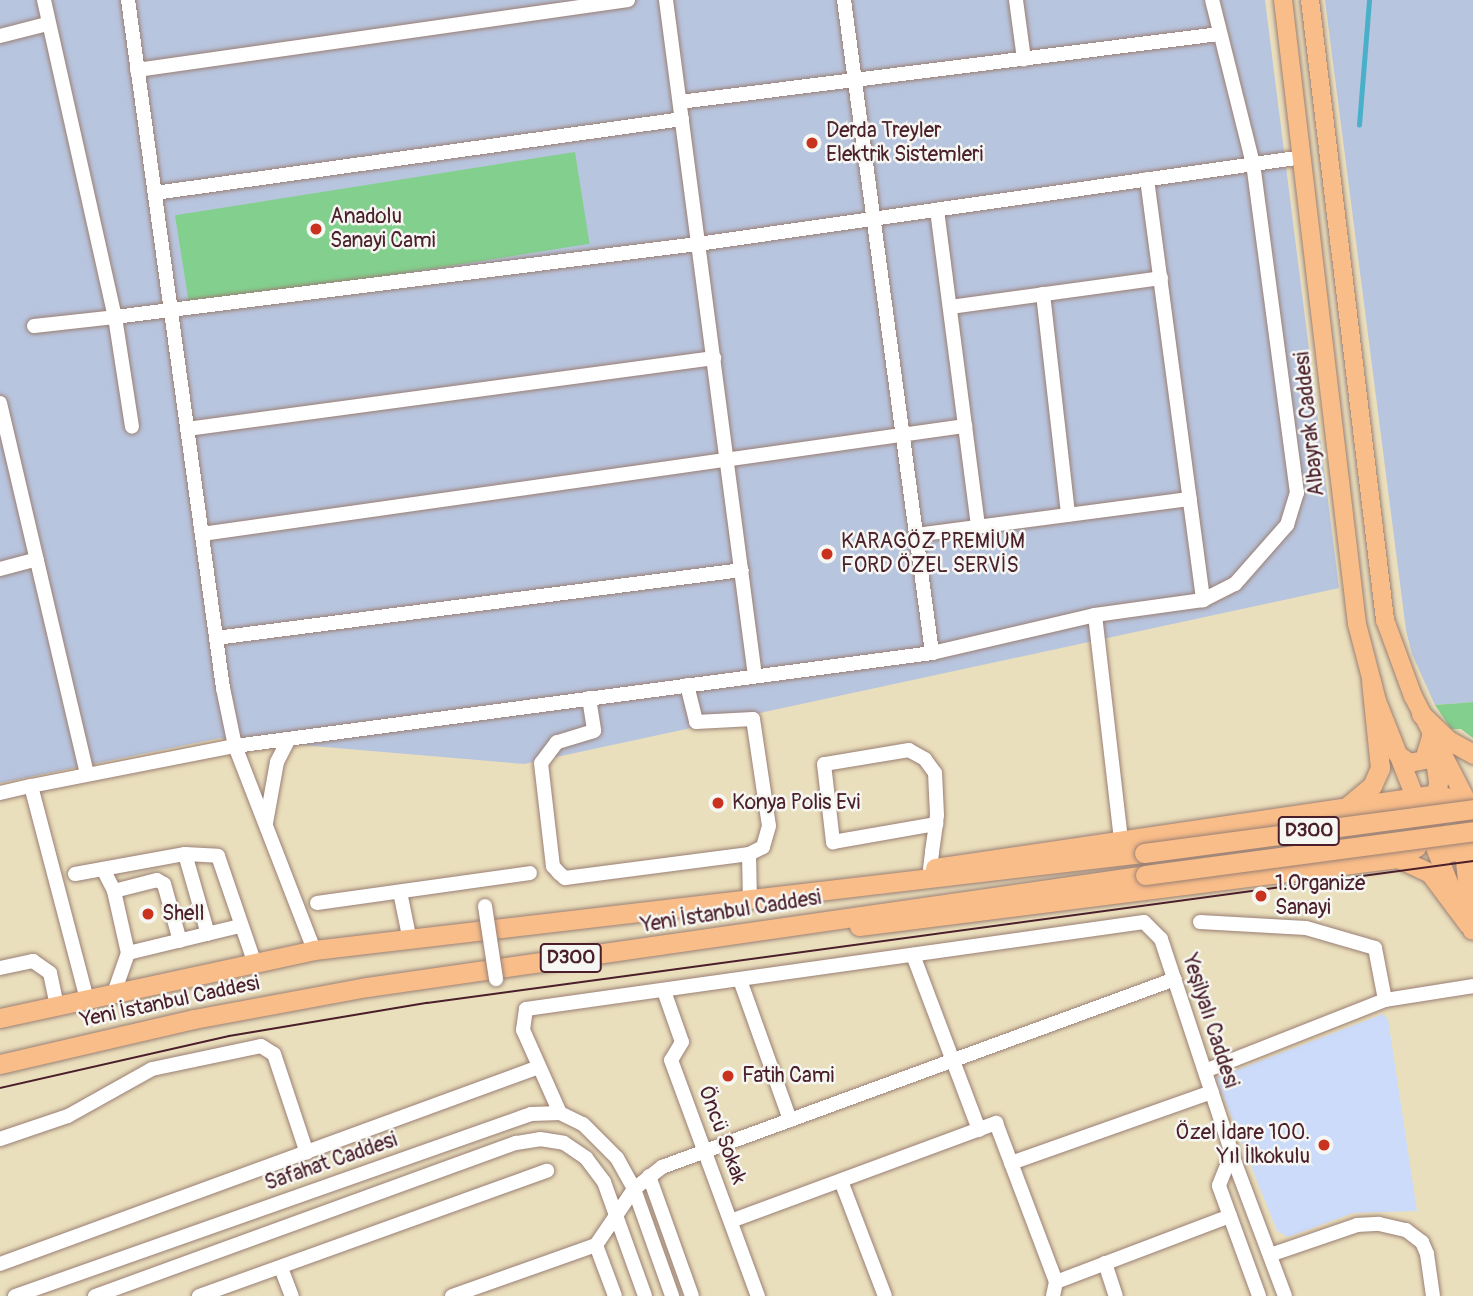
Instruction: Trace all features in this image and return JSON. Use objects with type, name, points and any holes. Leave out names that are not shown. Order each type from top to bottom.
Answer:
[{"type":"highway","points":[[1345,807],[1372,786],[1380,768],[1371,681]]},
{"type":"highway","points":[[1421,713],[1448,740],[1473,754]]},
{"type":"highway","points":[[767,931],[911,922],[1398,858],[1416,847],[1426,833],[1437,794],[1431,732]]},
{"type":"highway","points":[[850,890],[930,869],[1437,794],[1450,797],[1472,813],[1468,851],[1473,930]]},
{"type":"highway","points":[[1345,807],[1376,813],[1386,831],[1380,850],[1355,864]]},
{"type":"highway","name":"Yeni İstanbul Caddesi","points":[[0,1018],[254,961],[409,936],[850,890],[1472,813]]},
{"type":"highway","name":"Yeni İstanbul Caddesi","points":[[0,1064],[266,1004],[767,931],[924,904],[1145,875],[1472,813]]},
{"type":"highway","points":[[1426,833],[1440,849],[1468,851]]},
{"type":"highway","points":[[1398,858],[1430,873],[1473,930]]},
{"type":"main road","name":"Albayrak Caddesi","points":[[1283,0],[1355,614],[1371,681],[1426,833],[1473,930]]},
{"type":"main road","points":[[1310,0],[1381,595],[1394,650],[1421,713],[1472,813]]},
{"type":"main road","points":[[1397,754],[1410,763],[1424,760],[1429,754],[1431,732]]},
{"type":"street","points":[[44,0],[47,24],[115,317],[132,427]]},
{"type":"street","points":[[128,0],[216,638],[235,746],[314,950]]},
{"type":"street","points":[[137,71],[628,0]]},
{"type":"street","points":[[666,0],[755,676]]},
{"type":"street","points":[[844,0],[932,653]]},
{"type":"street","points":[[1016,0],[1024,59]]},
{"type":"street","points":[[0,793],[87,773],[235,746],[932,653],[1095,615],[1203,600],[1235,584],[1263,557],[1287,525],[1297,492],[1253,164],[1212,0]]},
{"type":"street","points":[[0,36],[47,24]]},
{"type":"street","points":[[680,102],[1219,34]]},
{"type":"street","points":[[155,193],[682,119]]},
{"type":"street","points":[[34,326],[171,313],[698,244],[1303,157]]},
{"type":"street","points":[[1147,179],[1203,600]]},
{"type":"street","points":[[937,210],[978,526]]},
{"type":"street","points":[[950,307],[1161,278]]},
{"type":"street","points":[[1043,294],[1068,514]]},
{"type":"street","points":[[187,429],[714,358]]},
{"type":"street","points":[[0,403],[87,773]]},
{"type":"street","points":[[202,534],[727,462],[965,426]]},
{"type":"street","points":[[916,535],[1190,499]]},
{"type":"street","points":[[0,569],[37,559]]},
{"type":"street","points":[[216,638],[741,570]]},
{"type":"street","points":[[1095,615],[1121,839]]},
{"type":"street","points":[[589,698],[594,731],[557,742],[541,763],[553,866],[565,878],[749,854],[763,847],[769,826],[753,719],[696,722],[687,685]]},
{"type":"street","points":[[265,828],[277,762],[289,740]]},
{"type":"street","points":[[930,869],[936,824],[936,773],[925,759],[909,750],[824,764],[833,842],[936,824]]},
{"type":"street","points":[[31,786],[87,999]]},
{"type":"street","points":[[185,854],[208,934]]},
{"type":"street","points":[[75,874],[185,854],[220,858],[240,926],[254,961]]},
{"type":"street","points":[[749,854],[750,901]]},
{"type":"street","points":[[103,869],[114,891],[128,953],[114,993]]},
{"type":"street","points":[[317,903],[530,873]]},
{"type":"street","points":[[114,891],[162,881],[180,941]]},
{"type":"street","points":[[400,892],[409,936]]},
{"type":"street","points":[[485,906],[496,979]]},
{"type":"street","name":"Yeşilyalı Caddesi","points":[[913,956],[1144,922],[1161,939],[1232,1153],[1285,1296]]},
{"type":"street","points":[[1200,922],[1306,928],[1375,948],[1385,1000]]},
{"type":"street","points":[[128,953],[240,926]]},
{"type":"street","points":[[672,1296],[634,1189],[602,1140],[560,1113],[523,1030],[526,1009],[913,956],[979,1130]]},
{"type":"street","points":[[0,968],[33,961],[50,973],[57,1005]]},
{"type":"street","points":[[452,1296],[479,1292],[596,1245],[616,1212],[634,1189],[649,1176],[706,1151],[1175,979]]},
{"type":"street","points":[[740,980],[790,1120]]},
{"type":"street","points":[[1205,1071],[1385,1000],[1473,986]]},
{"type":"street","name":"Öncü Sokak","points":[[664,990],[682,1042],[671,1060],[758,1296]]},
{"type":"street","points":[[0,1139],[68,1116],[144,1072],[261,1046],[274,1054],[307,1153]]},
{"type":"street","points":[[0,1264],[539,1067]]},
{"type":"street","points":[[1011,1163],[1212,1092]]},
{"type":"street","name":"Safahat Caddesi","points":[[15,1296],[531,1114],[560,1113]]},
{"type":"street","points":[[732,1221],[996,1123],[1055,1289],[1105,1263],[1230,1216]]},
{"type":"street","points":[[95,1296],[516,1143],[540,1139],[564,1143],[586,1158],[604,1182],[645,1296]]},
{"type":"street","points":[[1232,1153],[1219,1186],[1259,1296]]},
{"type":"street","points":[[199,1296],[547,1171]]},
{"type":"street","points":[[649,1176],[692,1296]]},
{"type":"street","points":[[841,1181],[885,1296]]},
{"type":"street","points":[[1270,1255],[1357,1225],[1379,1224],[1406,1230],[1422,1242],[1427,1254],[1433,1296]]},
{"type":"street","points":[[596,1245],[615,1296]]},
{"type":"street","points":[[1105,1263],[1116,1296]]},
{"type":"street","points":[[281,1268],[292,1296]]},
{"type":"shaded area","points":[[0,0],[1265,0],[1339,588],[524,764],[220,738],[0,783]]},
{"type":"shaded area","points":[[1325,0],[1473,0],[1473,702],[1435,705],[1412,654],[1406,630]]},
{"type":"shaded area","name":"Özel İdare 100. Yıl İlkokulu","points":[[1383,1014],[1388,1019],[1417,1211],[1353,1213],[1288,1237],[1277,1231],[1216,1078]]},
{"type":"green space","points":[[575,152],[590,244],[190,307],[175,215]]},
{"type":"green space","points":[[1473,702],[1473,738],[1461,729],[1451,729],[1435,705]]},
{"type":"waterway","points":[[1359,125],[1369,0]]},
{"type":"tram line","points":[[0,1088],[229,1036],[427,1003],[1473,861]]},
{"type":"place","name":"Derda Treyler Elektrik Sistemleri","points":[[812,143]]},
{"type":"place","name":"Anadolu Sanayi Cami","points":[[316,229]]},
{"type":"place","name":"KARAGÖZ PREMİUM FORD ÖZEL SERVİS","points":[[827,554]]},
{"type":"place","name":"Konya Polis Evi","points":[[718,803]]},
{"type":"place","name":"1.Organize Sanayi","points":[[1261,896]]},
{"type":"place","name":"Shell","points":[[148,914]]},
{"type":"place","name":"Fatih Cami","points":[[728,1076]]},
{"type":"place","name":"Özel İdare 100. Yıl İlkokulu","points":[[1324,1145]]}]
